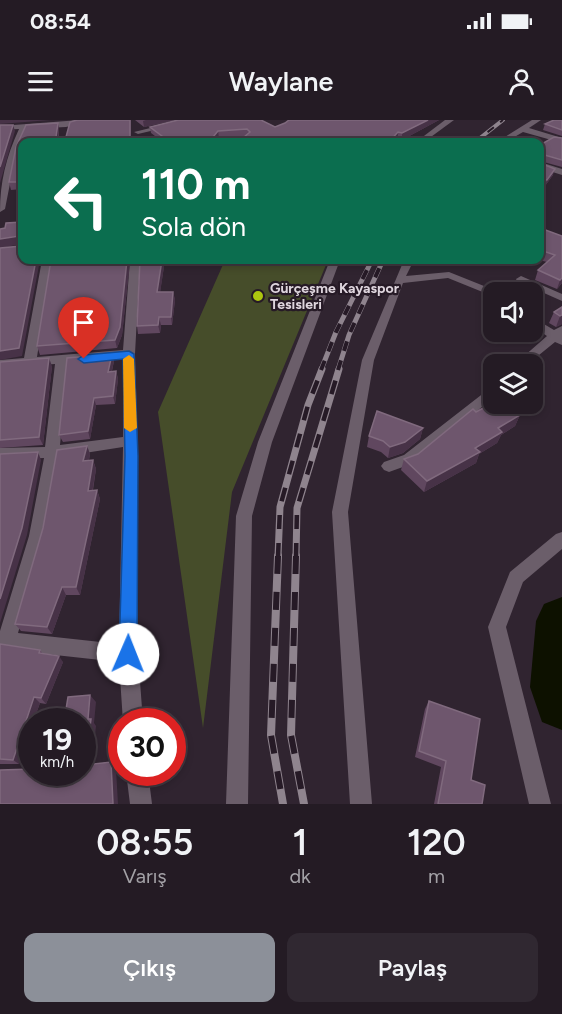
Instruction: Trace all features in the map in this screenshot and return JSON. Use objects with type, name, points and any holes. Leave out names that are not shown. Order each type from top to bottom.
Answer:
[{"type":"street","points":[[6,126],[65,129],[92,120]]},
{"type":"street","points":[[138,120],[138,138]]},
{"type":"street","points":[[138,132],[193,120]]},
{"type":"street","points":[[425,138],[450,120]]},
{"type":"street","points":[[507,138],[537,120]]},
{"type":"street","points":[[527,124],[562,141]]},
{"type":"street","points":[[19,138],[23,128]]},
{"type":"street","points":[[0,209],[12,153],[18,139]]},
{"type":"street","points":[[0,153],[18,154]]},
{"type":"street","points":[[544,166],[562,172]]},
{"type":"street","points":[[30,363],[47,264]]},
{"type":"street","points":[[132,708],[128,654],[131,441],[129,354],[135,264]]},
{"type":"street","points":[[237,804],[244,516],[265,442],[333,264]]},
{"type":"street","points":[[361,804],[340,512],[368,360],[399,280],[408,264]]},
{"type":"street","points":[[399,280],[449,275],[483,289]]},
{"type":"street","points":[[521,279],[562,297]]},
{"type":"street","points":[[535,354],[560,336],[543,326]]},
{"type":"street","points":[[0,364],[62,361],[129,354]]},
{"type":"street","points":[[62,361],[52,452],[37,536],[3,640],[128,654]]},
{"type":"street","points":[[389,466],[409,459],[483,398]]},
{"type":"street","points":[[0,454],[52,452],[131,441]]},
{"type":"street","points":[[540,804],[497,627],[516,578],[562,539]]},
{"type":"street","points":[[139,786],[141,804]]},
{"type":"green space","points":[[223,264],[326,264],[232,492],[203,728],[158,412]]},
{"type":"building","points":[[130,120],[130,138],[20,138],[26,125],[58,123],[56,137],[66,137],[70,122]]},
{"type":"building","points":[[178,120],[261,120],[275,127],[289,120],[428,120],[402,133],[398,132],[393,138],[165,138],[150,127]],"holes":[[[247,129],[250,132],[244,137],[213,137],[218,131]]]},
{"type":"building","points":[[554,120],[562,120],[562,130],[545,124]]},
{"type":"building","points":[[0,125],[13,125],[0,167]]},
{"type":"building","points":[[554,137],[562,138],[562,160],[544,155],[544,143]]},
{"type":"building","points":[[18,143],[18,182],[9,182]]},
{"type":"building","points":[[544,165],[555,169],[547,180],[544,180]]},
{"type":"building","points":[[18,222],[18,236],[0,239],[0,229],[5,228],[6,223]]},
{"type":"building","points":[[544,229],[562,236],[562,278],[560,280],[538,270],[555,255],[544,251]]},
{"type":"building","points":[[18,246],[18,264],[35,264],[19,348],[0,351],[0,248]]},
{"type":"building","points":[[50,264],[127,264],[120,327],[115,340],[37,346]]},
{"type":"building","points":[[140,264],[161,264],[157,292],[173,292],[171,317],[159,317],[158,325],[137,326]]},
{"type":"building","points":[[562,307],[562,315],[554,312]]},
{"type":"building","points":[[112,354],[108,372],[116,371],[113,396],[94,398],[88,431],[59,435],[67,358]]},
{"type":"building","points":[[49,358],[39,437],[0,440],[0,362]]},
{"type":"building","points":[[483,408],[483,414],[520,415],[498,428],[502,432],[475,448],[480,452],[427,481],[404,459],[418,454],[473,409],[476,412]]},
{"type":"building","points":[[377,411],[423,428],[405,442],[390,447],[383,441],[369,436]]},
{"type":"building","points":[[87,446],[83,461],[93,460],[88,491],[97,490],[76,587],[62,587],[47,627],[15,624],[43,528],[57,450]]},
{"type":"building","points":[[38,452],[22,528],[0,599],[0,454]]},
{"type":"building","points":[[0,644],[40,650],[39,653],[59,656],[41,698],[34,697],[30,708],[18,708],[18,745],[13,760],[0,759]]},
{"type":"building","points":[[90,695],[89,708],[66,708],[68,697]]},
{"type":"building","points":[[429,701],[480,719],[471,780],[485,785],[482,804],[438,804],[446,761],[419,751]]},
{"type":"building","points":[[108,762],[108,786],[112,786],[113,804],[0,804],[0,770],[18,769],[18,786],[96,786],[96,764]]},
{"type":"waterway","points":[[562,621],[558,687],[562,702]]},
{"type":"railway","points":[[480,138],[503,120]]},
{"type":"railway","points":[[321,370],[336,332],[370,264]]},
{"type":"railway","points":[[338,370],[349,335],[381,264]]},
{"type":"railway","points":[[278,557],[280,507],[308,405],[322,369]]},
{"type":"railway","points":[[296,557],[297,508],[339,369]]},
{"type":"railway","points":[[278,556],[271,735],[283,804]]},
{"type":"railway","points":[[296,556],[291,735],[304,804]]},
{"type":"slow traffic","points":[[129,359],[130,428]]},
{"type":"place","name":"Gürçeşme Kayaspor Tesisleri","points":[[258,296]]},
{"type":"route","points":[[84,359],[129,354],[131,456],[128,654]]}]
